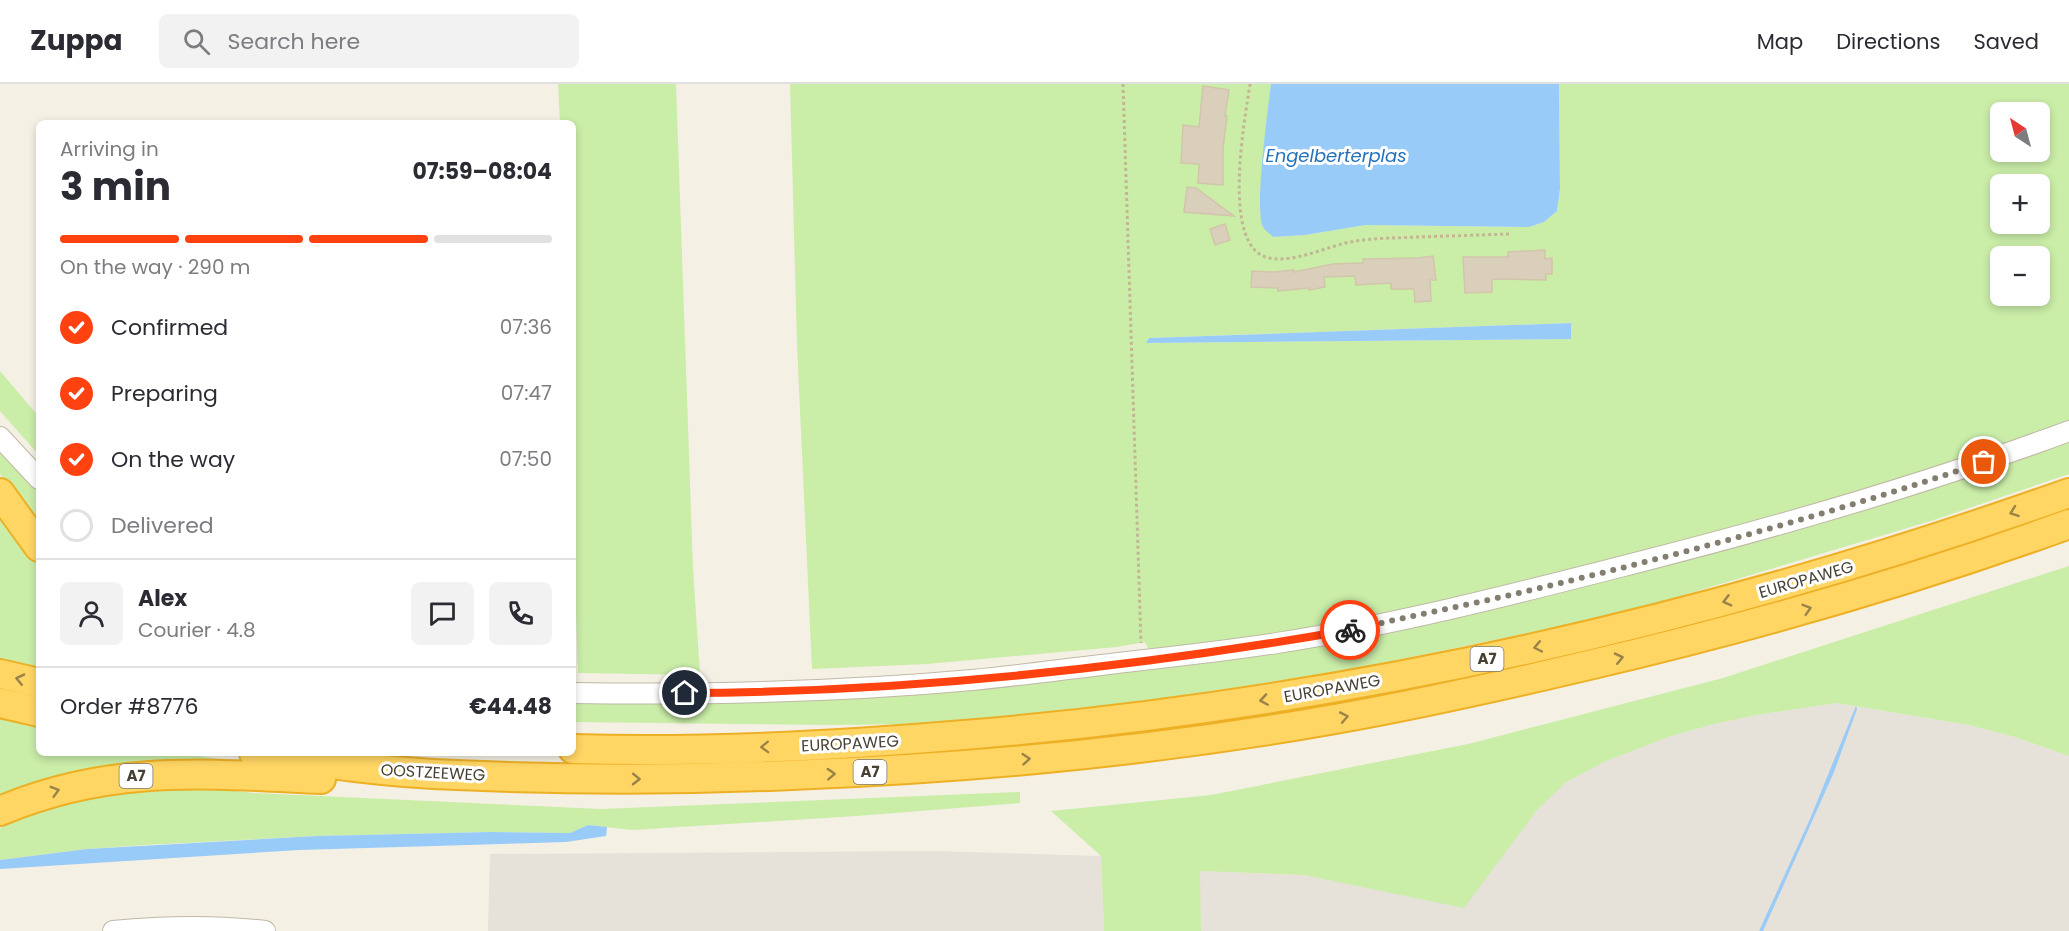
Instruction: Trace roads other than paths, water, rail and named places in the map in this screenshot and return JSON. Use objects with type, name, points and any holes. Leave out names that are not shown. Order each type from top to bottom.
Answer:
[{"type":"highway","points":[[0,493],[36,543]]},
{"type":"highway","name":"EUROPAWEG","points":[[576,749],[691,750],[887,741],[1103,722],[1343,687],[1452,667],[1680,614],[1900,551],[2069,493]]},
{"type":"highway","name":"EUROPAWEG","points":[[578,777],[702,779],[934,768],[1162,745],[1334,719],[1437,699],[1690,641],[1892,584],[2069,524]]},
{"type":"highway","points":[[0,674],[36,682]]},
{"type":"highway","points":[[0,703],[36,711]]},
{"type":"highway","name":"OOSTZEEWEG","points":[[275,756],[346,766],[454,775],[578,777]]},
{"type":"highway","name":"A7","points":[[0,811],[63,789],[144,775],[222,774],[468,783],[578,777]]},
{"type":"street","points":[[576,693],[766,692],[972,680],[1253,646],[1350,630],[1519,592],[1840,508],[1941,477],[2069,431]]},
{"type":"street","points":[[0,437],[36,476]]},
{"type":"street","points":[[113,931],[178,926],[213,926],[265,931]]},
{"type":"water","name":"Engelberterplas","points":[[1271,84],[1559,84],[1560,189],[1557,211],[1544,222],[1529,227],[1366,225],[1305,235],[1273,237],[1263,227],[1260,200],[1262,158]]},
{"type":"water","points":[[1571,323],[1571,339],[1146,343],[1149,338]]},
{"type":"water","points":[[1856,706],[1857,709],[1834,772],[1763,931],[1759,931],[1810,819]]},
{"type":"water","points":[[588,825],[607,827],[606,836],[566,842],[299,850],[0,869],[0,860],[87,849],[317,836],[491,832],[570,833]]}]
